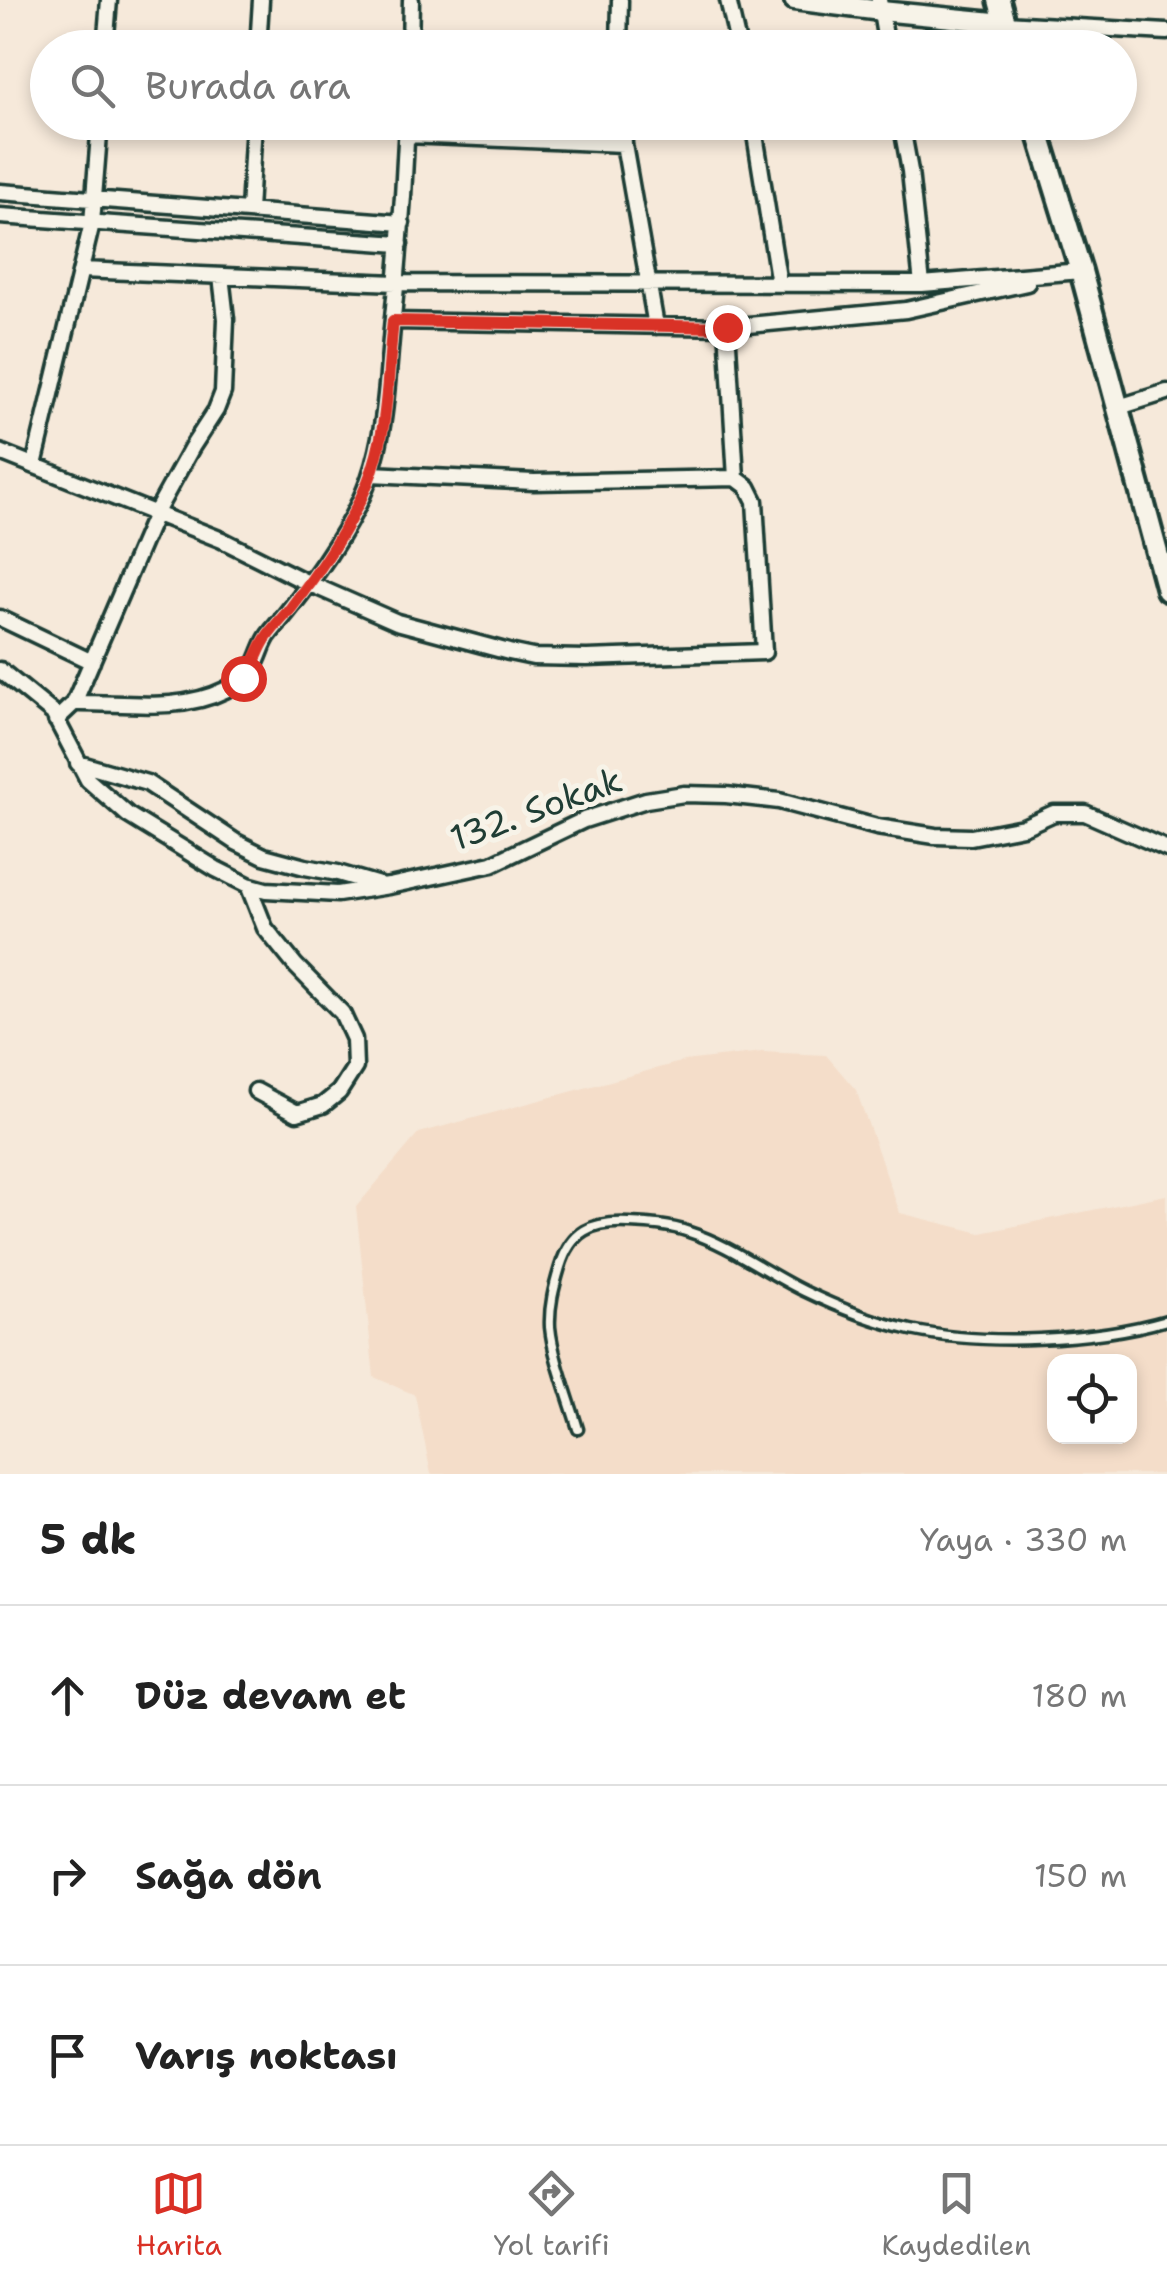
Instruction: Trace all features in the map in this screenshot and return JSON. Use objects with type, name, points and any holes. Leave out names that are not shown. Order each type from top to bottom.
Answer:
[{"type":"main road","points":[[998,0],[1006,30]]},
{"type":"main road","points":[[1041,140],[1081,271],[1167,590]]},
{"type":"street","points":[[107,30],[109,0]]},
{"type":"street","points":[[259,30],[261,0]]},
{"type":"street","points":[[410,30],[411,0]]},
{"type":"street","points":[[619,30],[620,0]]},
{"type":"street","points":[[728,0],[735,30]]},
{"type":"street","points":[[795,0],[880,6],[1004,23],[1131,30]]},
{"type":"street","points":[[1137,30],[1167,32]]},
{"type":"street","points":[[34,465],[92,223],[99,140]]},
{"type":"street","points":[[249,211],[253,140]]},
{"type":"street","points":[[74,704],[158,705],[188,701],[222,691],[243,678],[254,666],[265,640],[343,532],[371,474],[388,393],[406,140]]},
{"type":"street","points":[[566,140],[624,144]]},
{"type":"street","points":[[624,140],[656,326]]},
{"type":"street","points":[[756,140],[780,284]]},
{"type":"street","points":[[904,140],[922,284]]},
{"type":"street","points":[[0,192],[402,222]]},
{"type":"street","points":[[0,216],[400,244]]},
{"type":"street","points":[[81,270],[396,284],[922,284],[1081,271]]},
{"type":"street","points":[[393,321],[727,327],[906,310],[1081,271]]},
{"type":"street","points":[[56,720],[74,704],[155,514],[223,392],[226,342],[221,276]]},
{"type":"street","points":[[727,327],[736,478]]},
{"type":"street","points":[[1119,407],[1167,392]]},
{"type":"street","points":[[0,452],[222,540],[398,622],[509,652],[533,657],[587,658],[764,652],[755,501],[748,487],[736,478],[534,482],[371,474]]},
{"type":"street","points":[[0,618],[92,662]]},
{"type":"street","name":"132. Sokak","points":[[0,670],[53,713],[88,780],[128,814],[248,885],[303,894],[338,894],[389,886],[492,864],[584,820],[646,800],[684,794],[779,801],[877,827],[934,836],[971,837],[1023,827],[1054,813],[1085,813],[1167,849]]},
{"type":"street","points":[[78,762],[146,782],[236,842],[264,856],[389,886]]},
{"type":"street","points":[[248,885],[265,928],[342,1013],[354,1039],[356,1067],[340,1092],[323,1104],[298,1113],[256,1092]]},
{"type":"lane","points":[[578,1430],[551,1333],[551,1300],[565,1250],[577,1235],[601,1224],[652,1224],[688,1232],[723,1246],[804,1291],[910,1330],[971,1339],[1026,1339],[1137,1328],[1167,1320]]},
{"type":"shaded area","points":[[762,1052],[826,1055],[856,1090],[900,1213],[981,1233],[1166,1195],[1166,1474],[431,1474],[415,1395],[374,1377],[356,1207],[419,1133],[684,1061]]},
{"type":"route","points":[[243,678],[254,666],[265,640],[343,532],[368,483],[378,452],[388,393],[393,321],[727,327]]}]
